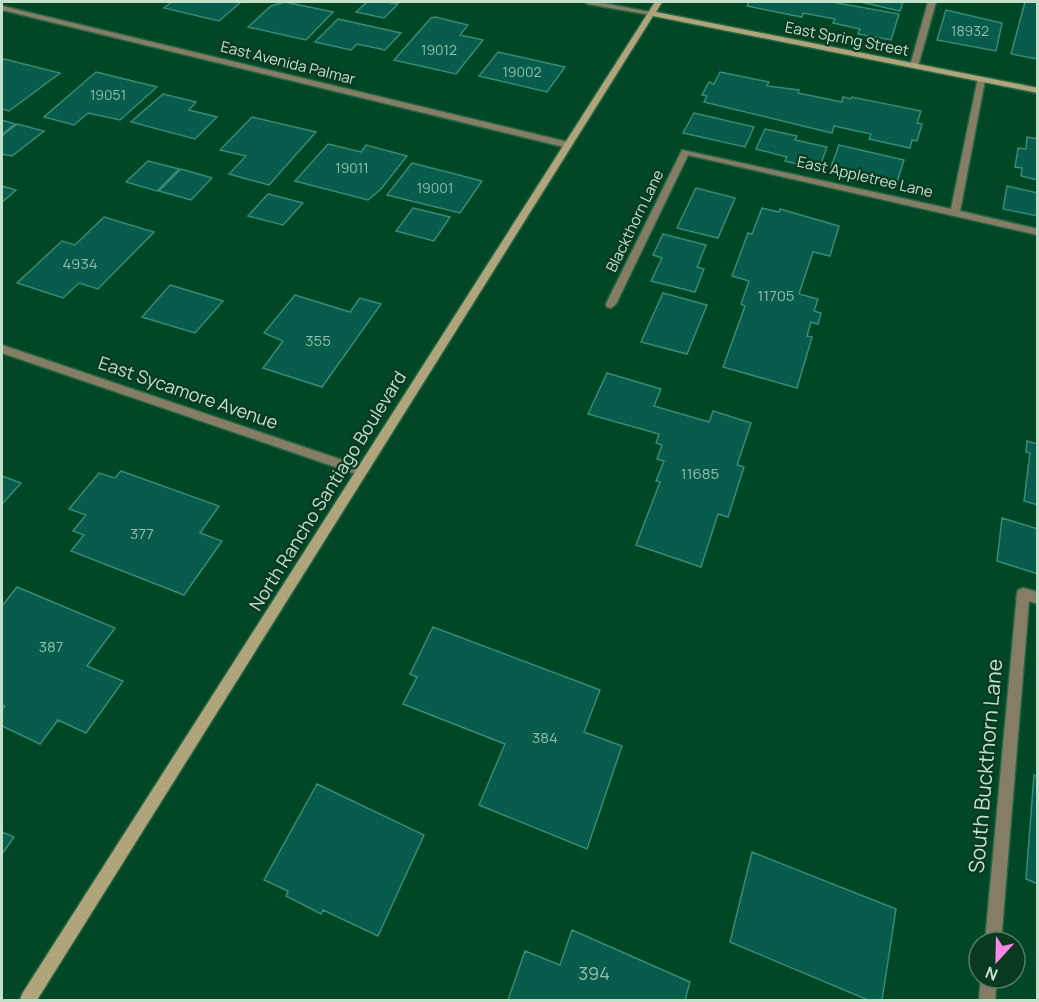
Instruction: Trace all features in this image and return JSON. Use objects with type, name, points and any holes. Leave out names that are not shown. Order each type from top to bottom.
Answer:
[{"type":"street","points":[[588,2],[651,13]]},
{"type":"street","name":"North Rancho Santiago Boulevard","points":[[28,1000],[658,2]]},
{"type":"street","points":[[914,66],[932,2]]},
{"type":"street","name":"East Avenida Palmar","points":[[2,8],[568,145]]},
{"type":"street","name":"East Spring Street","points":[[651,13],[1038,91]]},
{"type":"street","points":[[956,213],[981,80]]},
{"type":"street","name":"East Appletree Lane","points":[[685,152],[1038,232]]},
{"type":"street","name":"Blackthorn Lane","points":[[612,304],[685,152]]},
{"type":"street","name":"East Sycamore Avenue","points":[[2,349],[362,471]]},
{"type":"street","name":"South Buckthorn Lane","points":[[994,930],[1030,596]]},
{"type":"building","points":[[172,2],[241,2],[219,21],[164,8]]},
{"type":"building","points":[[285,2],[333,12],[306,40],[248,27],[271,6]]},
{"type":"building","points":[[367,2],[398,4],[384,18],[356,12]]},
{"type":"building","points":[[749,2],[832,2],[899,14],[891,40],[858,34],[860,29],[833,23],[835,19],[803,13],[802,17],[747,6]]},
{"type":"building","points":[[861,2],[903,2],[900,11]]},
{"type":"building","points":[[1025,2],[1038,2],[1038,59],[1011,54]]},
{"type":"building","points":[[946,10],[1002,23],[996,51],[937,40]]},
{"type":"building","points":[[431,18],[468,25],[460,35],[483,40],[456,74],[394,60]]},
{"type":"building","points":[[338,19],[401,33],[385,50],[357,44],[351,50],[315,42]]},
{"type":"building","points":[[498,52],[565,67],[547,92],[479,76]]},
{"type":"building","points":[[4,59],[60,73],[9,111],[2,109],[2,61]]},
{"type":"building","points":[[96,72],[157,87],[120,120],[88,113],[74,125],[44,117]]},
{"type":"building","points":[[720,72],[769,82],[767,86],[799,90],[798,93],[842,102],[843,97],[851,99],[852,97],[921,111],[917,123],[922,124],[917,141],[912,140],[910,148],[869,139],[871,134],[834,126],[832,133],[704,102],[707,96],[702,95],[709,82],[714,84]]},
{"type":"building","points":[[163,94],[196,102],[189,110],[217,117],[195,139],[131,122]]},
{"type":"building","points":[[694,113],[754,127],[745,147],[683,133]]},
{"type":"building","points":[[252,117],[316,132],[269,185],[229,174],[246,156],[220,150]]},
{"type":"building","points":[[2,120],[15,124],[2,134]]},
{"type":"building","points":[[17,124],[44,131],[12,156],[2,154],[2,136]]},
{"type":"building","points":[[765,129],[797,136],[795,140],[827,147],[819,169],[785,161],[787,157],[756,149]]},
{"type":"building","points":[[1027,137],[1038,139],[1038,180],[1021,176],[1022,168],[1015,167],[1018,148],[1026,149]]},
{"type":"building","points":[[328,144],[361,152],[366,145],[407,156],[381,189],[368,200],[295,181]]},
{"type":"building","points":[[839,145],[904,160],[897,182],[831,167]]},
{"type":"building","points":[[148,161],[179,169],[157,191],[126,182]]},
{"type":"building","points":[[412,163],[482,181],[460,213],[387,195]]},
{"type":"building","points":[[181,169],[212,178],[191,200],[159,191]]},
{"type":"building","points":[[2,186],[16,190],[2,202]]},
{"type":"building","points":[[1007,186],[1038,193],[1038,216],[1003,209]]},
{"type":"building","points":[[696,188],[735,198],[718,238],[677,228]]},
{"type":"building","points":[[268,194],[303,203],[283,225],[248,216]]},
{"type":"building","points":[[413,208],[450,217],[434,241],[396,231]]},
{"type":"building","points":[[762,208],[779,212],[780,209],[839,226],[830,256],[813,252],[799,294],[818,299],[814,311],[821,313],[818,324],[811,322],[807,336],[812,337],[797,388],[723,367],[745,306],[741,304],[749,281],[732,276],[748,233],[752,234]]},
{"type":"building","points":[[104,217],[154,232],[98,289],[79,283],[63,298],[17,283],[62,241],[75,245]]},
{"type":"building","points":[[663,234],[706,245],[697,267],[704,269],[695,292],[651,281],[662,258],[653,255]]},
{"type":"building","points":[[170,285],[223,301],[195,333],[142,317]]},
{"type":"building","points":[[663,293],[707,305],[687,354],[641,342]]},
{"type":"building","points":[[295,295],[350,312],[360,298],[381,304],[322,387],[263,368],[283,341],[264,333]]},
{"type":"building","points":[[607,373],[661,389],[654,406],[709,422],[713,411],[751,423],[737,465],[744,467],[728,517],[718,514],[701,567],[636,545],[660,482],[656,481],[664,461],[657,459],[662,445],[656,443],[659,434],[588,414]]},
{"type":"building","points":[[1027,441],[1038,444],[1038,505],[1024,501],[1030,453],[1026,452]]},
{"type":"building","points":[[121,471],[219,506],[200,533],[222,541],[184,595],[71,551],[84,535],[73,531],[86,515],[69,509],[99,473],[115,478]]},
{"type":"building","points":[[2,476],[21,483],[2,504]]},
{"type":"building","points":[[1002,518],[1038,529],[1038,574],[997,561]]},
{"type":"building","points":[[17,587],[115,628],[87,666],[123,681],[86,733],[58,720],[40,744],[2,726],[2,710],[5,706],[2,705],[2,606]]},
{"type":"building","points":[[433,627],[600,690],[584,732],[622,746],[587,849],[479,805],[505,744],[403,704],[417,677],[410,674]]},
{"type":"building","points":[[1034,775],[1038,777],[1038,884],[1026,879]]},
{"type":"building","points":[[317,784],[424,835],[378,936],[323,910],[321,914],[286,896],[288,891],[264,880]]},
{"type":"building","points":[[2,832],[14,837],[2,854]]},
{"type":"building","points":[[752,852],[896,909],[882,1000],[868,1000],[730,942]]},
{"type":"building","points":[[572,930],[690,982],[685,1000],[508,1000],[525,951],[560,965]]}]
